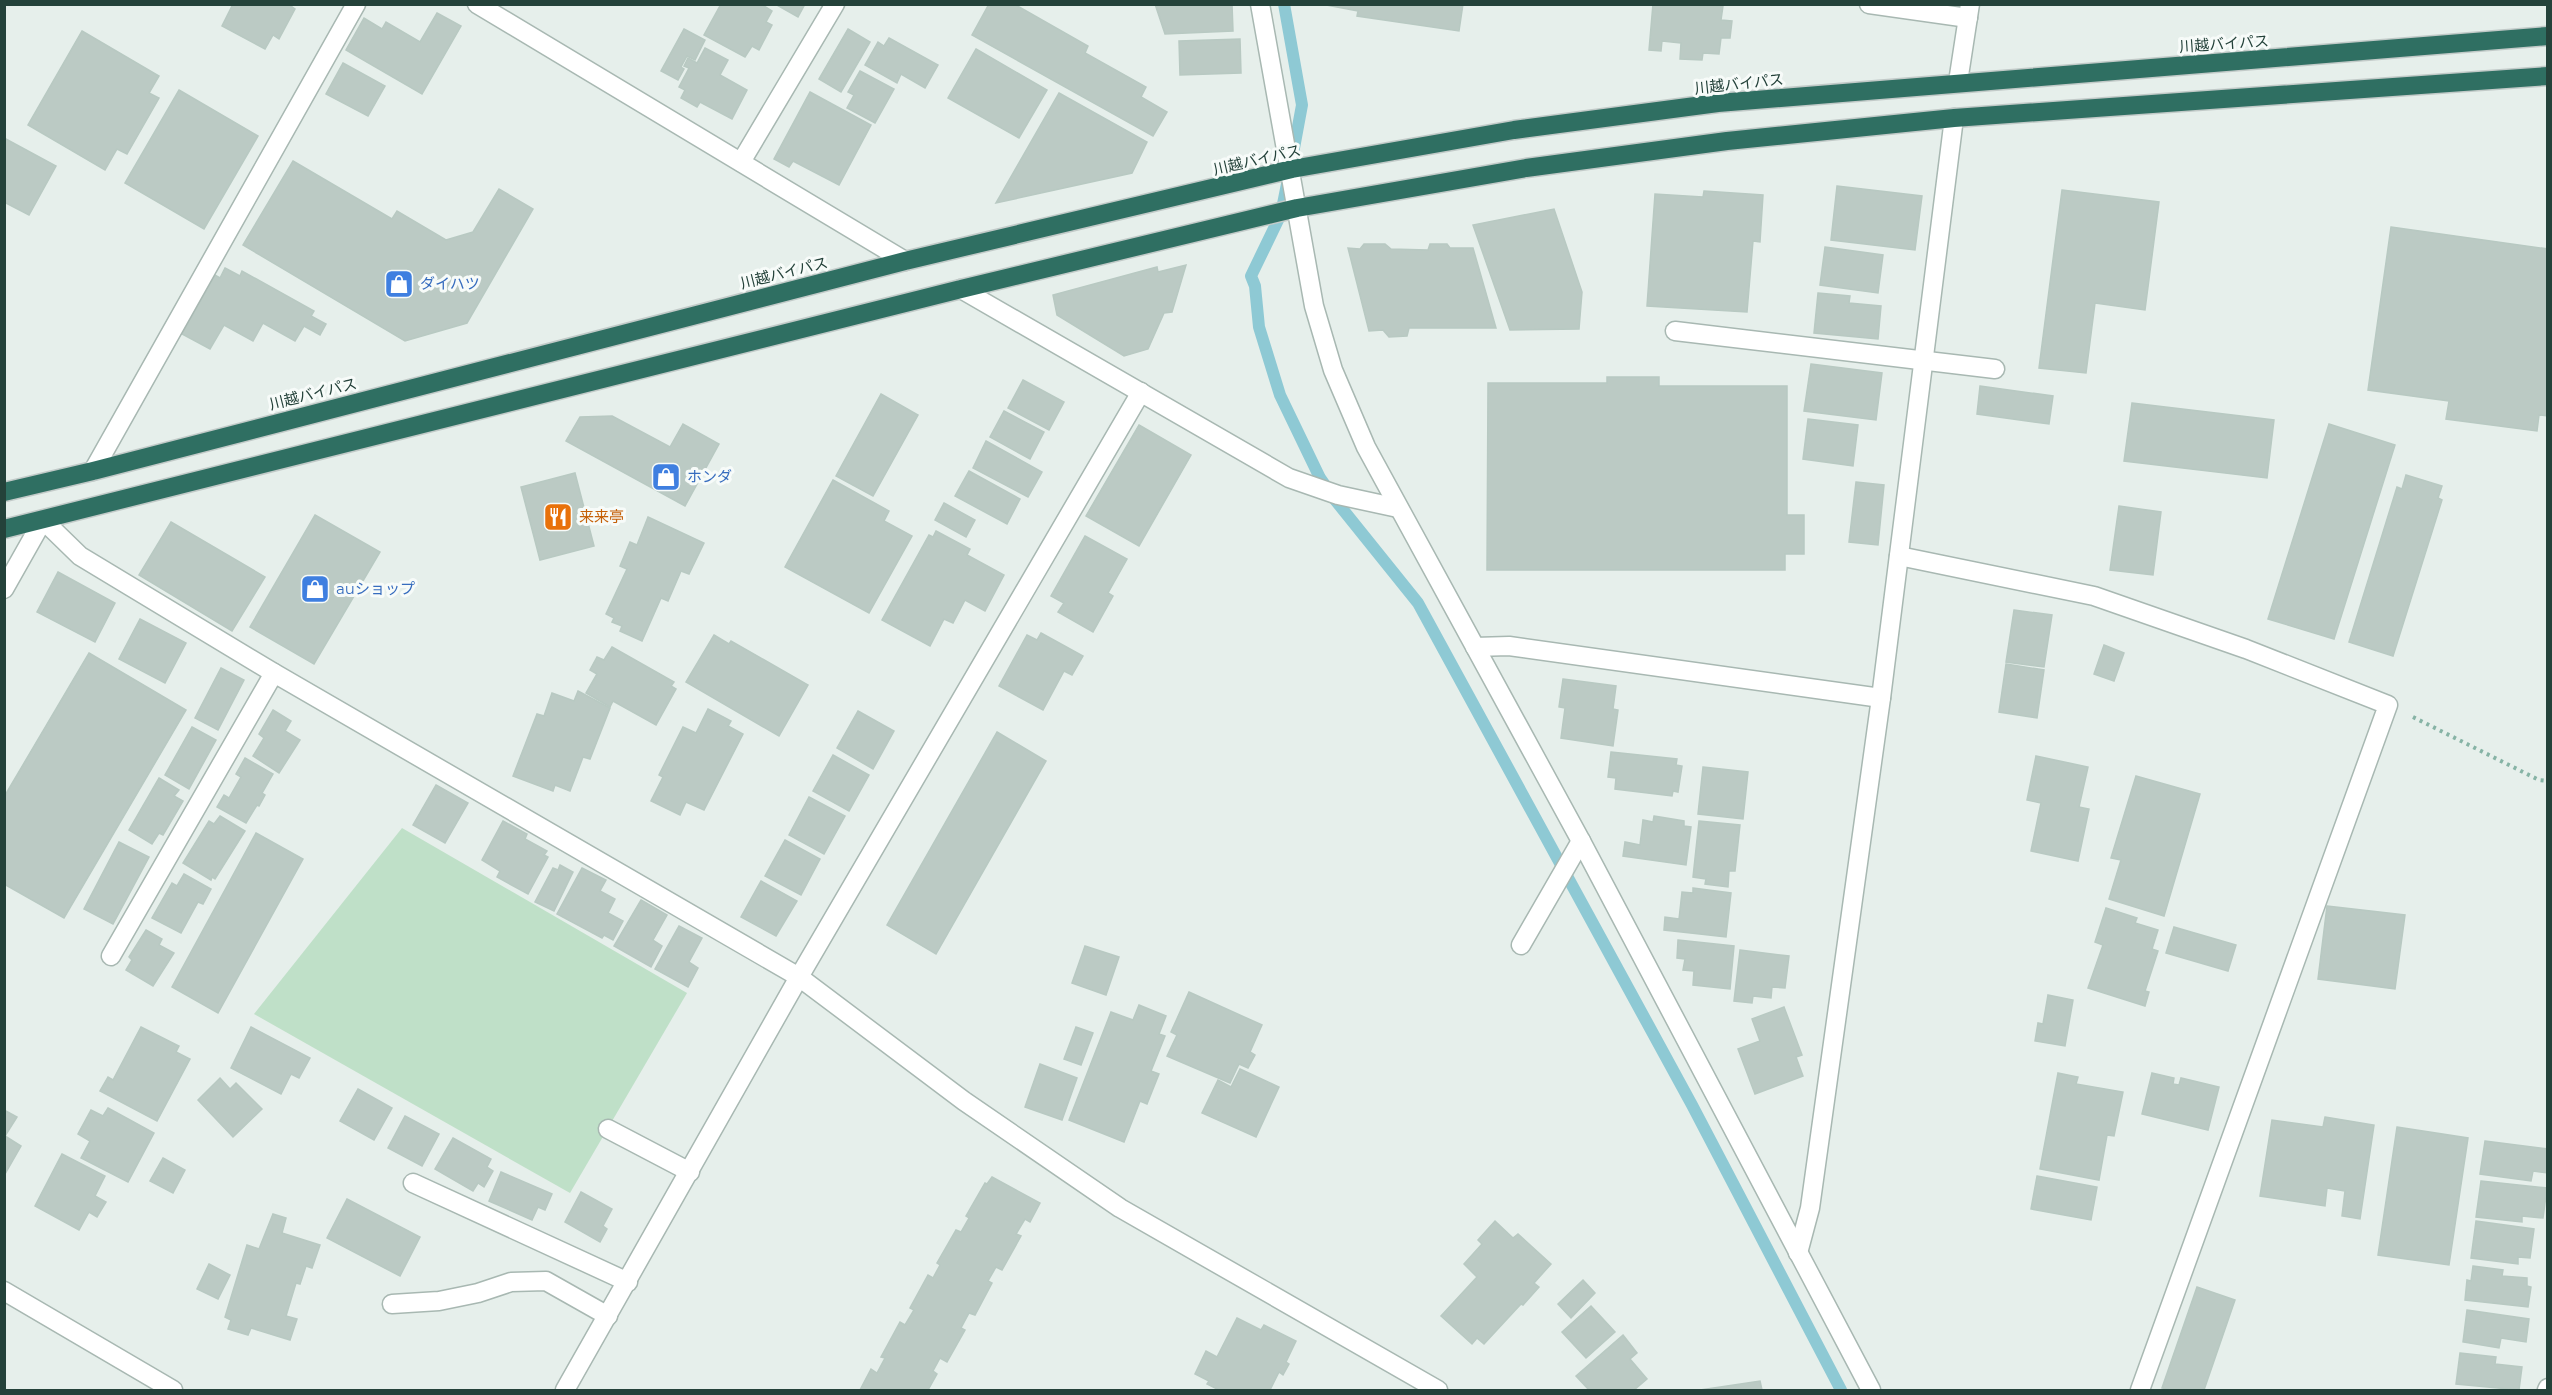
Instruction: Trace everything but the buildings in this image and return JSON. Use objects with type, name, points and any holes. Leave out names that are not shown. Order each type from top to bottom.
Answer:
[{"type":"highway","name":"川越バイパス","points":[[4,492],[905,261],[1292,169],[1514,130],[1718,103],[2547,36]]},
{"type":"highway","points":[[4,530],[961,288],[1297,208],[1538,166],[1727,141],[1954,118],[2547,76]]},
{"type":"street","points":[[93,471],[356,4]]},
{"type":"street","points":[[477,4],[905,261]]},
{"type":"street","points":[[741,162],[836,4]]},
{"type":"street","points":[[1260,4],[1292,169],[1314,306],[1333,370],[1366,447],[1581,841],[1871,1390]]},
{"type":"street","points":[[1869,4],[1969,11],[1958,82]]},
{"type":"street","points":[[1798,1253],[1810,1208],[1881,698],[1954,118]]},
{"type":"street","points":[[961,288],[1289,478],[1338,495],[1398,508]]},
{"type":"street","points":[[1676,331],[1995,369]]},
{"type":"street","points":[[565,1390],[799,977],[1141,392]]},
{"type":"street","points":[[4,589],[43,520],[80,556],[274,673],[799,977],[964,1101],[1120,1208],[1409,1383],[1438,1390]]},
{"type":"street","points":[[1899,556],[2094,596],[2246,649],[2388,705],[2140,1390]]},
{"type":"street","points":[[1475,647],[1509,646],[1881,698]]},
{"type":"street","points":[[111,956],[274,673]]},
{"type":"street","points":[[1521,945],[1581,841]]},
{"type":"street","points":[[608,1129],[690,1172]]},
{"type":"street","points":[[413,1183],[628,1282]]},
{"type":"street","points":[[392,1304],[439,1301],[478,1293],[511,1282],[546,1281],[608,1316]]},
{"type":"street","points":[[4,1291],[168,1389]]},
{"type":"path","points":[[2388,705],[2540,780],[2547,781]]},
{"type":"green space","points":[[402,828],[687,993],[570,1193],[254,1014]]},
{"type":"waterway","points":[[1284,4],[1302,105],[1292,159]]},
{"type":"waterway","points":[[1288,179],[1281,214],[1251,276],[1255,286],[1259,327],[1280,395],[1320,478],[1418,603],[1692,1105],[1841,1390]]},
{"type":"place","name":"ダイハツ","points":[[399,284]]},
{"type":"place","name":"ホンダ","points":[[666,477]]},
{"type":"place","name":"来来亭","points":[[558,517]]},
{"type":"place","name":"auショップ","points":[[315,589]]}]
